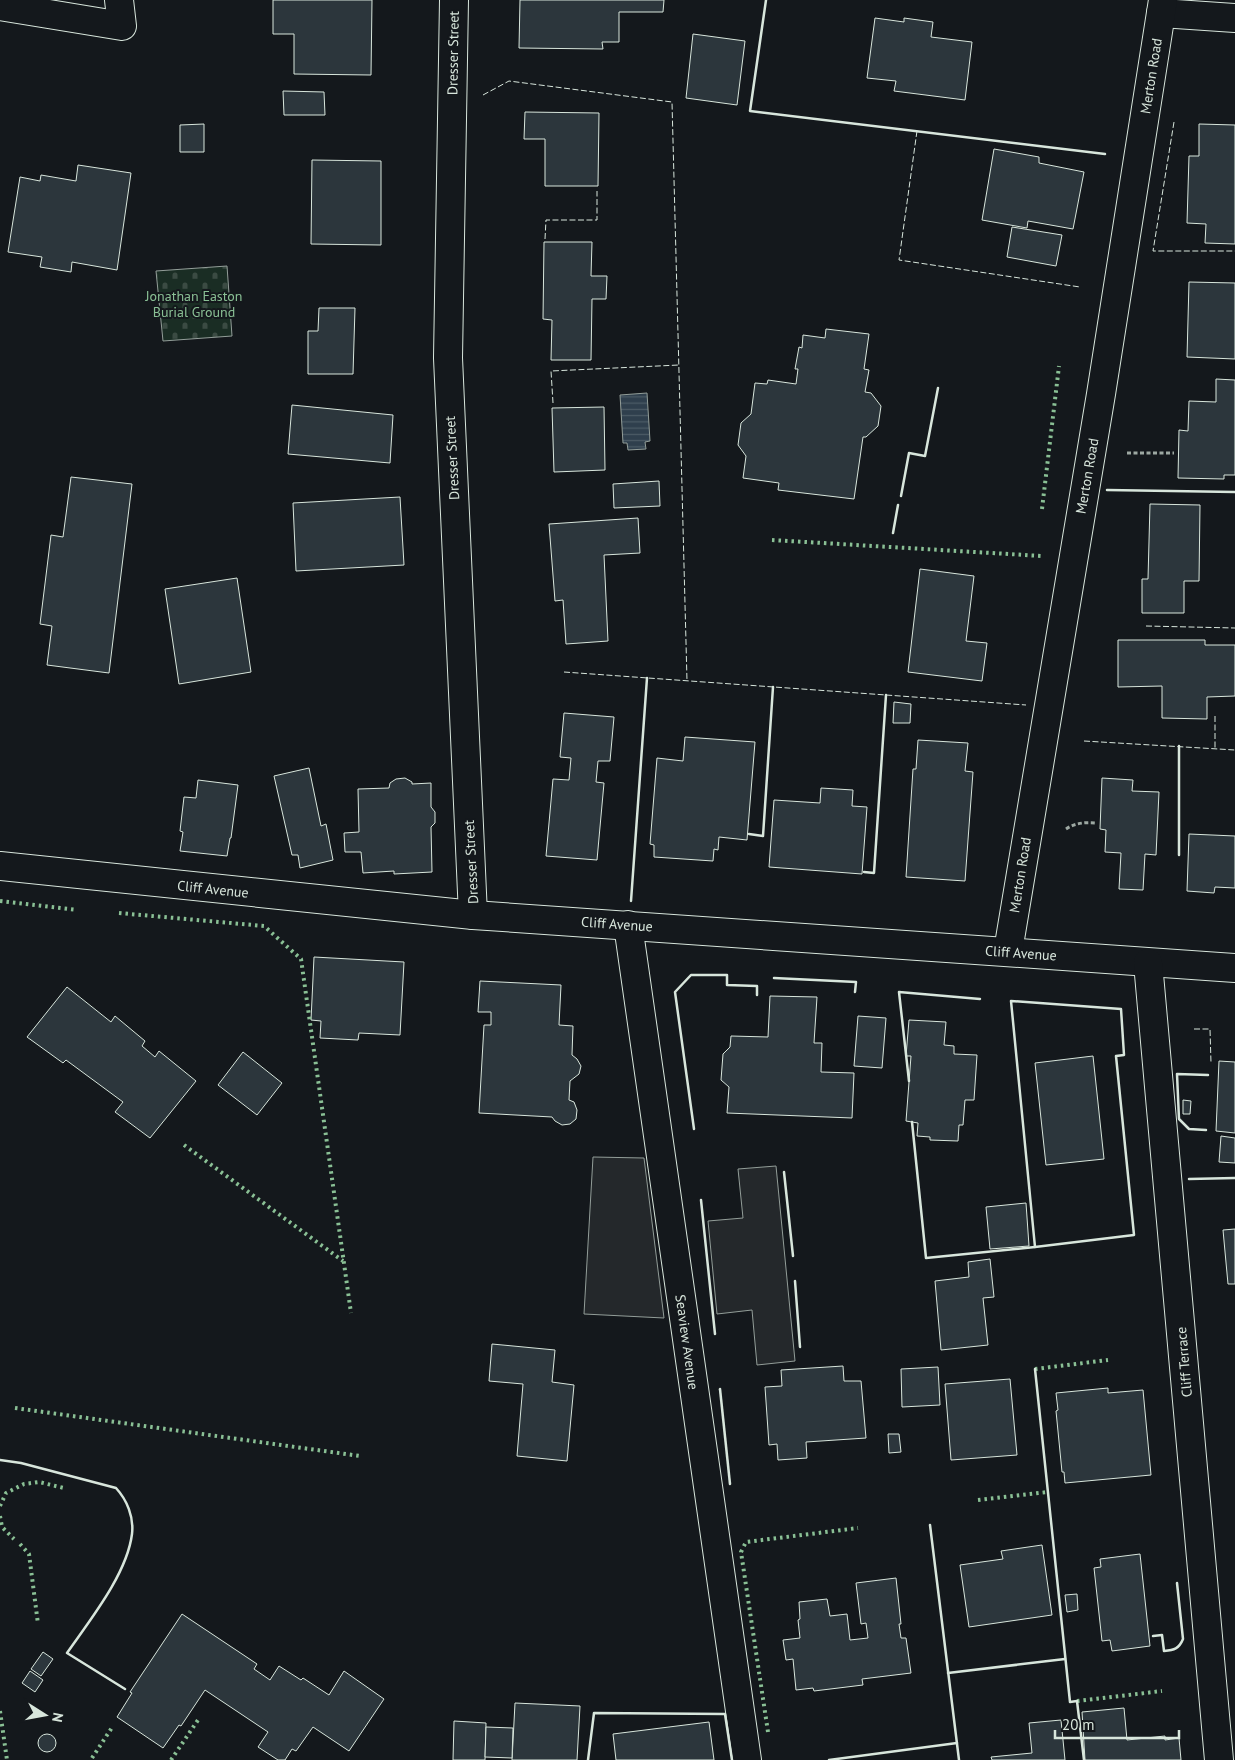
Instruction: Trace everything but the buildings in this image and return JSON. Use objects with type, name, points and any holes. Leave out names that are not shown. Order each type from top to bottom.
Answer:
[{"type":"street","name":"Dresser Street","points":[[454,0],[448,358],[473,915]]},
{"type":"street","points":[[0,6],[121,13]]},
{"type":"street","points":[[1162,6],[1235,18]]},
{"type":"street","name":"Merton Road","points":[[1008,951],[1162,6]]},
{"type":"street","name":"Cliff Avenue","points":[[0,866],[473,915],[1235,968]]},
{"type":"street","name":"Seaview Avenue","points":[[628,925],[747,1760]]},
{"type":"street","name":"Cliff Terrace","points":[[1148,963],[1219,1760]]},
{"type":"path","points":[[1090,453],[1174,453]]},
{"type":"green space","name":"Jonathan Easton Burial Ground","points":[[227,266],[232,336],[163,341],[156,271]]},
{"type":"shaded area","points":[[593,1157],[644,1158],[664,1318],[584,1314]]},
{"type":"shaded area","points":[[776,1166],[795,1361],[757,1365],[752,1310],[717,1314],[708,1221],[743,1218],[738,1169]]},
{"type":"water","points":[[647,393],[650,441],[645,442],[646,449],[628,450],[627,443],[623,443],[620,395]]},
{"type":"hedge","points":[[1042,509],[1059,366]]},
{"type":"hedge","points":[[772,540],[1042,556]]},
{"type":"hedge","points":[[0,901],[77,910]]},
{"type":"hedge","points":[[119,913],[264,926],[301,959],[351,1313]]},
{"type":"hedge","points":[[184,1145],[343,1261]]},
{"type":"hedge","points":[[1035,1369],[1108,1360]]},
{"type":"hedge","points":[[15,1408],[360,1456]]},
{"type":"hedge","points":[[0,1506],[6,1493],[24,1484],[39,1482],[64,1488]]},
{"type":"hedge","points":[[978,1500],[1048,1492]]},
{"type":"hedge","points":[[0,1516],[2,1527],[14,1539]]},
{"type":"hedge","points":[[768,1732],[741,1552],[746,1542],[858,1528]]},
{"type":"hedge","points":[[20,1544],[29,1554],[38,1624]]},
{"type":"hedge","points":[[1077,1701],[1162,1691]]},
{"type":"hedge","points":[[0,1711],[7,1760]]},
{"type":"hedge","points":[[171,1760],[198,1720]]},
{"type":"hedge","points":[[92,1758],[113,1726]]},
{"type":"fence","points":[[483,95],[509,81],[672,102],[687,681]]},
{"type":"fence","points":[[1174,122],[1153,251],[1235,251]]},
{"type":"fence","points":[[917,131],[899,260],[1080,287]]},
{"type":"fence","points":[[545,239],[546,220],[597,220],[597,191]]},
{"type":"fence","points":[[553,403],[551,371],[679,365]]},
{"type":"fence","points":[[1146,626],[1235,628]]},
{"type":"fence","points":[[564,672],[1026,705]]},
{"type":"fence","points":[[1215,716],[1215,749]]},
{"type":"fence","points":[[1084,741],[1235,750]]},
{"type":"fence","points":[[1194,1029],[1210,1029],[1211,1063]]},
{"type":"wall","points":[[766,0],[750,111],[1105,154]]},
{"type":"wall","points":[[901,496],[909,453],[925,456],[938,388]]},
{"type":"wall","points":[[1107,490],[1235,492]]},
{"type":"wall","points":[[893,533],[898,505]]},
{"type":"wall","points":[[631,901],[647,678]]},
{"type":"wall","points":[[749,834],[763,836],[773,687]]},
{"type":"wall","points":[[864,872],[874,873],[886,695]]},
{"type":"wall","points":[[1179,746],[1179,855]]},
{"type":"wall","points":[[694,1129],[675,992],[691,975],[727,975],[727,985],[757,986],[757,995]]},
{"type":"wall","points":[[774,978],[856,982],[855,992]]},
{"type":"wall","points":[[909,1081],[899,992],[980,999]]},
{"type":"wall","points":[[1011,1001],[1121,1009],[1124,1055],[1116,1056],[1134,1235],[1035,1247],[1011,1001]]},
{"type":"wall","points":[[1206,1130],[1189,1129],[1179,1119],[1177,1074],[1208,1075]]},
{"type":"wall","points":[[912,1122],[926,1258],[1035,1247]]},
{"type":"wall","points":[[784,1172],[793,1256]]},
{"type":"wall","points":[[1189,1179],[1235,1178]]},
{"type":"wall","points":[[701,1200],[715,1334]]},
{"type":"wall","points":[[795,1281],[800,1347]]},
{"type":"wall","points":[[1035,1369],[1070,1702],[1077,1701],[1084,1760]]},
{"type":"wall","points":[[720,1389],[730,1484]]},
{"type":"wall","points":[[0,1460],[21,1463],[116,1488],[126,1503],[131,1515],[132,1534],[123,1565],[106,1596],[67,1653],[125,1689]]},
{"type":"wall","points":[[930,1525],[959,1760]]},
{"type":"wall","points":[[1153,1636],[1162,1635],[1164,1651],[1176,1648],[1183,1639],[1177,1583]]},
{"type":"wall","points":[[948,1673],[1065,1659]]},
{"type":"wall","points":[[588,1760],[594,1713],[725,1714],[732,1760]]},
{"type":"wall","points":[[829,1760],[957,1743]]}]
